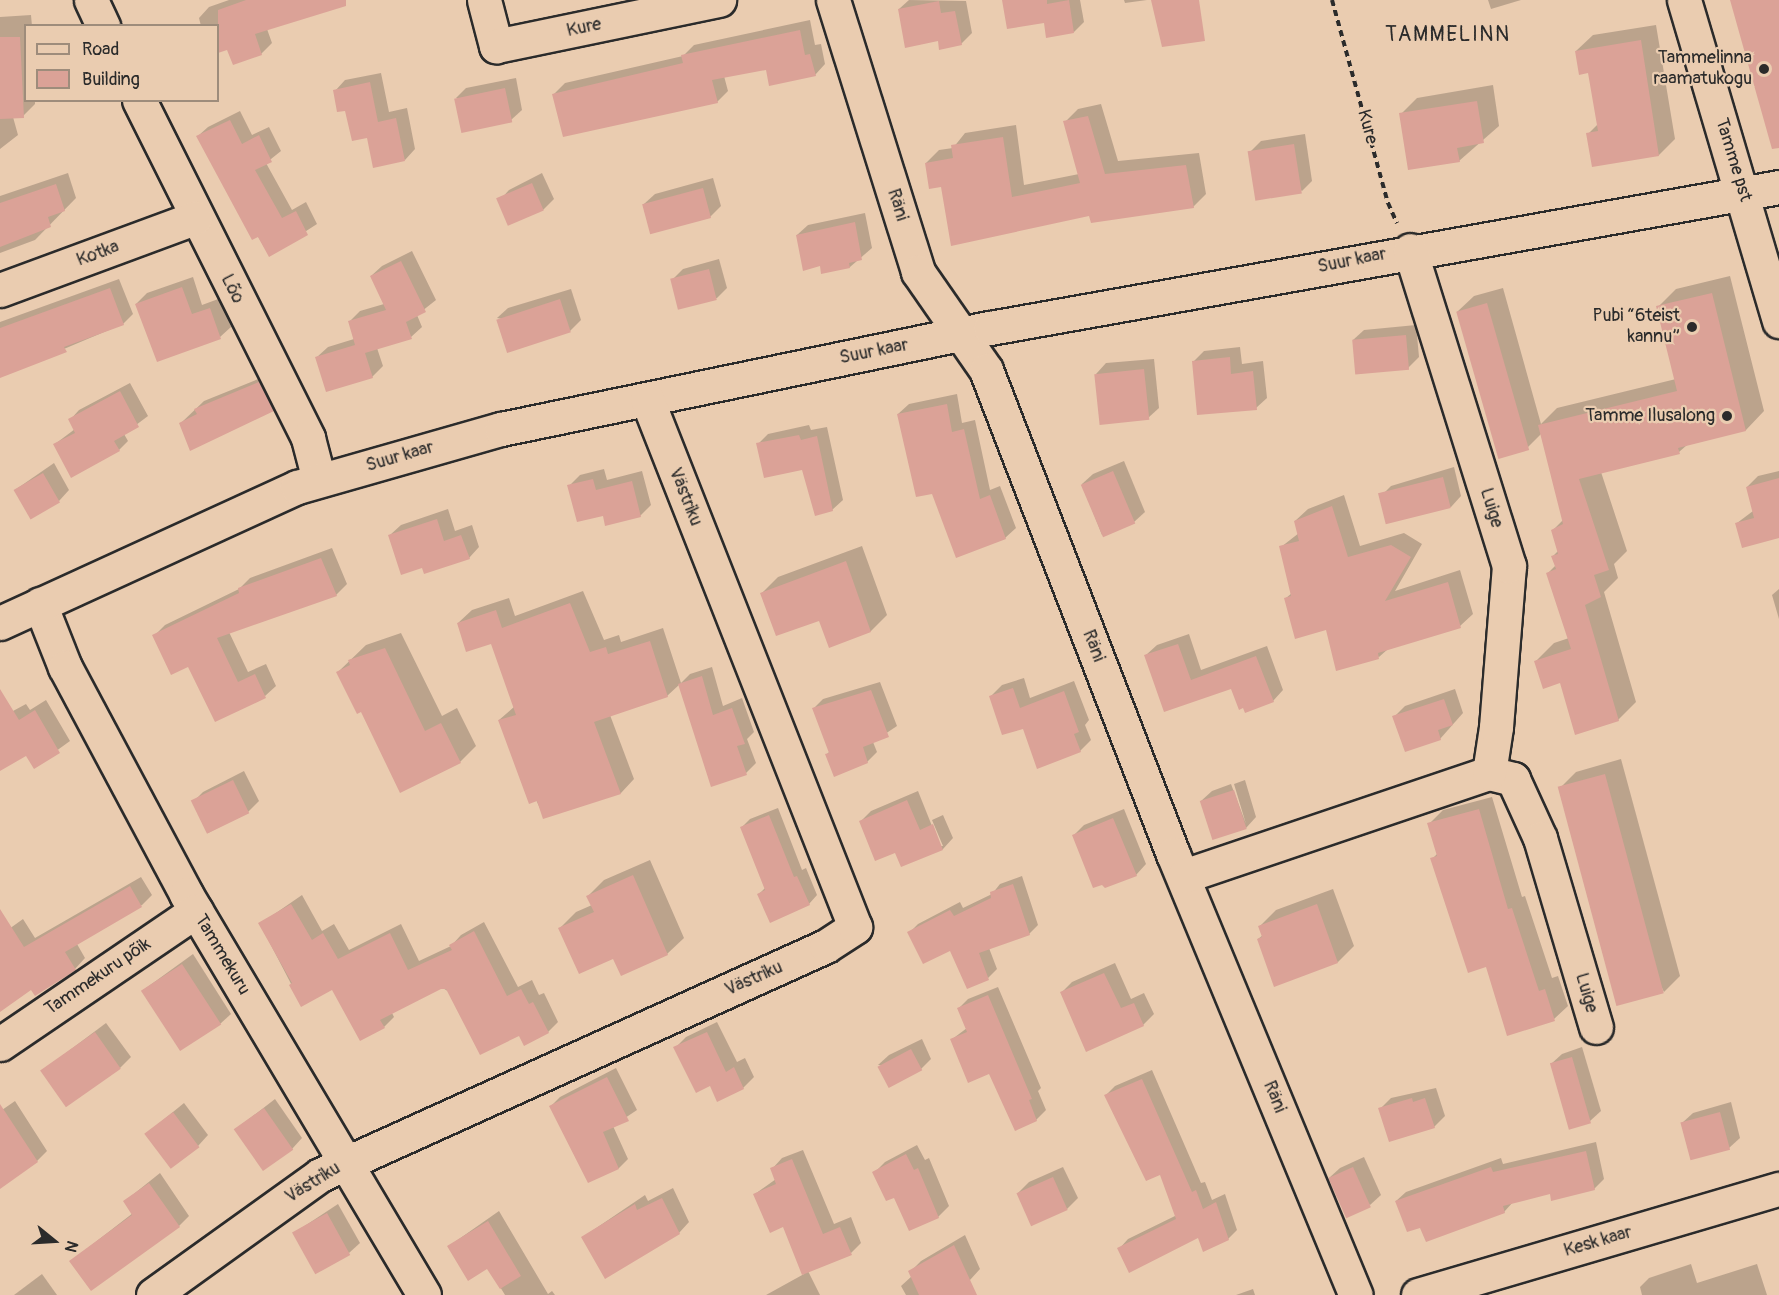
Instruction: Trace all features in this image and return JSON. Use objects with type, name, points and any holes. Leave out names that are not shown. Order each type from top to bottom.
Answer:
[{"type":"street","points":[[91,0],[102,24]]},
{"type":"street","name":"Kure","points":[[484,0],[496,46],[719,0]]},
{"type":"street","name":"Räni","points":[[833,0],[918,272],[986,370],[1184,876],[1356,1295]]},
{"type":"street","name":"Tamme pst","points":[[1684,0],[1744,193],[1779,321]]},
{"type":"street","name":"Lõo","points":[[140,102],[195,218],[308,438],[319,480]]},
{"type":"street","name":"Suur kaar","points":[[0,623],[319,480],[501,429],[961,334],[1410,250],[1779,188]]},
{"type":"street","name":"Kotka","points":[[0,290],[195,218]]},
{"type":"street","name":"Luige","points":[[1410,250],[1509,566],[1496,727],[1489,773],[1513,779],[1540,838],[1596,1027]]},
{"type":"street","name":"Västriku","points":[[153,1295],[320,1175],[826,946],[855,927],[646,399]]},
{"type":"street","name":"Tammekuru","points":[[40,604],[65,667],[196,911],[424,1295]]},
{"type":"street","points":[[1184,876],[1489,773]]},
{"type":"street","name":"Tammekuru põik","points":[[0,1044],[196,911]]},
{"type":"street","name":"Kesk kaar","points":[[1418,1295],[1779,1189]]},
{"type":"path","name":"Kure","points":[[1332,0],[1388,203],[1410,250]]},
{"type":"building","points":[[246,0],[346,0],[346,6],[255,34],[262,55],[233,65],[227,50],[219,53],[218,10]]},
{"type":"building","points":[[1002,0],[1047,0],[1047,4],[1069,0],[1074,33],[1046,38],[1044,23],[1007,29]]},
{"type":"building","points":[[1151,0],[1199,0],[1205,41],[1162,47]]},
{"type":"building","name":"Tammelinna raamatukogu","points":[[1730,0],[1779,0],[1779,148],[1772,149]]},
{"type":"building","points":[[939,1],[941,13],[955,11],[962,45],[939,50],[938,41],[905,48],[898,9]]},
{"type":"building","points":[[800,30],[805,55],[810,54],[816,76],[769,86],[766,70],[712,80],[718,103],[563,137],[552,94],[683,63],[681,55]]},
{"type":"building","points":[[0,37],[20,37],[24,118],[0,119]]},
{"type":"building","points":[[1641,40],[1659,156],[1592,167],[1586,133],[1598,131],[1588,73],[1579,75],[1575,51]]},
{"type":"building","points":[[370,82],[378,122],[396,118],[405,161],[373,168],[367,138],[352,141],[345,111],[337,112],[333,90]]},
{"type":"building","points":[[505,88],[512,122],[461,133],[454,99]]},
{"type":"building","points":[[1477,101],[1484,143],[1457,148],[1460,162],[1408,170],[1399,113]]},
{"type":"building","points":[[1088,116],[1105,174],[1186,165],[1194,208],[1091,223],[1089,216],[951,246],[941,187],[929,189],[925,163],[953,158],[951,145],[1003,137],[1012,197],[1080,183],[1063,121]]},
{"type":"building","points":[[230,120],[242,144],[259,135],[272,162],[255,170],[282,218],[296,211],[308,235],[269,257],[258,237],[252,240],[196,136]]},
{"type":"building","points":[[1294,144],[1302,193],[1255,201],[1248,151]]},
{"type":"building","points":[[532,183],[544,211],[508,226],[496,198]]},
{"type":"building","points":[[56,184],[65,211],[48,217],[51,227],[0,247],[0,203]]},
{"type":"building","points":[[703,188],[711,218],[650,234],[642,204]]},
{"type":"building","points":[[855,222],[862,260],[849,263],[850,268],[821,274],[820,266],[803,271],[796,235]]},
{"type":"building","points":[[401,261],[426,312],[406,322],[412,339],[365,353],[373,378],[326,392],[315,357],[355,345],[348,321],[386,310],[370,276]]},
{"type":"building","points":[[709,269],[717,300],[678,310],[670,279]]},
{"type":"building","points":[[182,287],[192,314],[210,308],[221,339],[157,362],[135,304]]},
{"type":"building","points":[[110,288],[124,325],[64,347],[67,352],[0,378],[0,328]]},
{"type":"building","points":[[1712,293],[1746,431],[1678,448],[1680,454],[1579,479],[1609,570],[1594,575],[1601,597],[1585,605],[1619,721],[1575,735],[1560,683],[1543,689],[1534,661],[1571,649],[1546,573],[1556,569],[1551,556],[1558,554],[1551,530],[1563,524],[1538,425],[1677,391],[1656,306]]},
{"type":"building","points":[[560,299],[571,332],[507,353],[496,320]]},
{"type":"building","points":[[1487,303],[1529,450],[1498,459],[1456,312]]},
{"type":"building","points":[[1406,335],[1409,370],[1355,375],[1352,340]]},
{"type":"building","points":[[1230,357],[1231,374],[1253,371],[1257,410],[1197,415],[1192,361]]},
{"type":"building","points":[[1144,369],[1149,420],[1100,425],[1094,374]]},
{"type":"building","points":[[259,382],[274,411],[190,451],[179,423],[197,414],[194,409]]},
{"type":"building","points":[[120,391],[139,427],[114,441],[120,451],[71,478],[53,444],[75,433],[68,419]]},
{"type":"building","points":[[947,404],[952,432],[964,429],[980,499],[990,495],[1006,539],[956,558],[932,494],[916,497],[897,414]]},
{"type":"building","points":[[799,435],[801,440],[817,436],[833,511],[815,516],[802,470],[764,478],[756,443]]},
{"type":"building","points":[[1113,471],[1135,523],[1103,537],[1081,485]]},
{"type":"building","points":[[43,473],[60,502],[31,519],[14,490]]},
{"type":"building","points":[[1443,477],[1451,508],[1386,524],[1378,493]]},
{"type":"building","points":[[1779,478],[1779,538],[1742,548],[1735,523],[1754,518],[1746,487]]},
{"type":"building","points":[[593,479],[596,490],[632,481],[641,517],[605,526],[603,516],[577,522],[567,485]]},
{"type":"building","points":[[1332,506],[1348,557],[1391,545],[1411,557],[1385,601],[1448,582],[1461,628],[1378,653],[1379,659],[1336,671],[1326,630],[1295,639],[1284,598],[1291,596],[1279,546],[1299,541],[1294,521]]},
{"type":"building","points":[[437,519],[444,541],[461,535],[470,559],[424,574],[422,568],[401,575],[388,535]]},
{"type":"building","points":[[321,558],[337,596],[217,638],[238,682],[255,674],[266,698],[215,722],[188,667],[171,675],[152,635],[239,593],[238,588]]},
{"type":"building","points":[[846,561],[871,632],[829,648],[819,621],[776,636],[760,593]]},
{"type":"building","points":[[570,603],[590,652],[606,647],[608,654],[650,641],[668,697],[594,722],[621,794],[543,819],[537,801],[529,804],[498,720],[516,715],[491,644],[466,652],[457,623],[496,610],[502,628]]},
{"type":"building","points":[[1178,644],[1191,680],[1256,656],[1274,702],[1245,713],[1243,708],[1239,710],[1231,689],[1164,712],[1144,655]]},
{"type":"building","points":[[385,648],[425,731],[441,723],[461,763],[400,793],[361,712],[357,714],[336,672],[350,665],[348,660]]},
{"type":"building","points":[[702,676],[713,715],[732,708],[745,744],[737,746],[747,775],[711,787],[678,684]]},
{"type":"building","points":[[1013,688],[1020,708],[1064,691],[1079,732],[1074,734],[1081,752],[1037,769],[1023,729],[1002,735],[989,696]]},
{"type":"building","points":[[0,689],[19,720],[35,710],[60,753],[34,769],[26,756],[0,771]]},
{"type":"building","points":[[871,690],[889,737],[863,747],[868,763],[834,777],[825,754],[829,753],[812,708]]},
{"type":"building","points":[[1444,699],[1453,725],[1438,730],[1441,740],[1405,752],[1392,716]]},
{"type":"building","points":[[1605,774],[1664,993],[1616,1006],[1558,787]]},
{"type":"building","points":[[233,780],[249,813],[207,834],[191,801]]},
{"type":"building","points":[[1234,790],[1247,829],[1212,840],[1200,801]]},
{"type":"building","points":[[907,800],[920,830],[933,824],[943,850],[901,867],[895,853],[875,861],[859,821]]},
{"type":"building","points":[[1479,809],[1508,909],[1512,908],[1539,991],[1545,989],[1555,1021],[1507,1036],[1486,967],[1468,973],[1430,858],[1437,856],[1427,823]]},
{"type":"building","points":[[769,815],[794,877],[797,876],[810,905],[770,923],[757,894],[765,890],[740,827]]},
{"type":"building","points":[[1113,818],[1137,876],[1105,888],[1102,885],[1093,888],[1072,835]]},
{"type":"building","points":[[633,875],[668,955],[621,976],[613,959],[579,974],[558,928],[594,912],[586,896]]},
{"type":"building","points":[[1013,884],[1030,935],[979,953],[989,980],[967,989],[950,951],[923,964],[907,932],[950,910],[954,916],[991,898],[990,892]]},
{"type":"building","points":[[130,886],[142,907],[65,952],[76,970],[35,996],[31,990],[0,1012],[0,909],[24,947]]},
{"type":"building","points":[[291,904],[312,940],[323,933],[338,959],[390,933],[408,970],[452,950],[449,945],[474,931],[507,996],[521,989],[529,1004],[533,1002],[549,1033],[524,1046],[519,1036],[480,1055],[446,989],[441,989],[380,1020],[385,1028],[360,1041],[332,990],[301,1007],[289,985],[292,983],[258,923]]},
{"type":"building","points":[[1317,904],[1338,963],[1274,987],[1257,939],[1262,937],[1258,926]]},
{"type":"building","points":[[182,964],[221,1024],[180,1051],[141,991]]},
{"type":"building","points":[[1104,973],[1121,1008],[1134,1003],[1144,1026],[1086,1052],[1060,992]]},
{"type":"building","points":[[988,995],[1032,1099],[1029,1100],[1037,1121],[1015,1131],[989,1074],[968,1083],[950,1039],[967,1032],[957,1008]]},
{"type":"building","points":[[95,1032],[121,1069],[66,1107],[40,1070]]},
{"type":"building","points":[[707,1032],[726,1072],[734,1067],[744,1089],[717,1102],[710,1086],[696,1093],[673,1047]]},
{"type":"building","points":[[911,1049],[922,1070],[889,1088],[877,1067]]},
{"type":"building","points":[[1572,1057],[1591,1123],[1569,1130],[1550,1063]]},
{"type":"building","points":[[607,1077],[629,1121],[603,1132],[619,1169],[588,1183],[549,1106]]},
{"type":"building","points":[[1142,1079],[1192,1192],[1196,1190],[1203,1209],[1216,1202],[1229,1240],[1203,1252],[1198,1238],[1129,1273],[1117,1248],[1176,1219],[1160,1175],[1146,1181],[1104,1095]]},
{"type":"building","points":[[1412,1098],[1413,1102],[1425,1098],[1435,1128],[1389,1142],[1378,1108]]},
{"type":"building","points":[[0,1104],[38,1162],[0,1189]]},
{"type":"building","points":[[264,1108],[293,1150],[263,1171],[234,1129]]},
{"type":"building","points":[[173,1112],[199,1147],[171,1169],[144,1134]]},
{"type":"building","points":[[1720,1112],[1730,1150],[1690,1160],[1680,1123]]},
{"type":"building","points":[[1586,1151],[1595,1190],[1551,1201],[1550,1194],[1503,1206],[1505,1213],[1426,1242],[1420,1228],[1407,1232],[1395,1201],[1491,1167],[1493,1172]]},
{"type":"building","points":[[906,1154],[914,1170],[918,1168],[939,1218],[909,1231],[894,1198],[886,1201],[872,1172]]},
{"type":"building","points":[[792,1159],[823,1234],[840,1227],[852,1255],[802,1275],[783,1227],[770,1233],[753,1194],[776,1184],[770,1168]]},
{"type":"building","points":[[1353,1167],[1371,1207],[1346,1218],[1328,1178]]},
{"type":"building","points":[[1053,1177],[1068,1210],[1031,1226],[1016,1193]]},
{"type":"building","points":[[149,1183],[180,1227],[91,1291],[69,1261],[132,1215],[123,1201]]},
{"type":"building","points":[[662,1198],[680,1234],[605,1279],[581,1237],[635,1204],[637,1210]]},
{"type":"building","points":[[327,1213],[350,1255],[315,1274],[292,1232]]},
{"type":"building","points":[[488,1221],[521,1276],[500,1289],[487,1269],[468,1281],[447,1246]]},
{"type":"building","points":[[954,1245],[977,1295],[919,1295],[908,1271]]},
{"type":"place","name":"Tammelinna raamatukogu","points":[[1764,69]]},
{"type":"place","name":"Pubi “6teist kannu”","points":[[1692,327]]},
{"type":"place","name":"Tamme Ilusalong","points":[[1727,416]]},
{"type":"district","name":"TAMMELINN","points":[[1448,35]]}]
